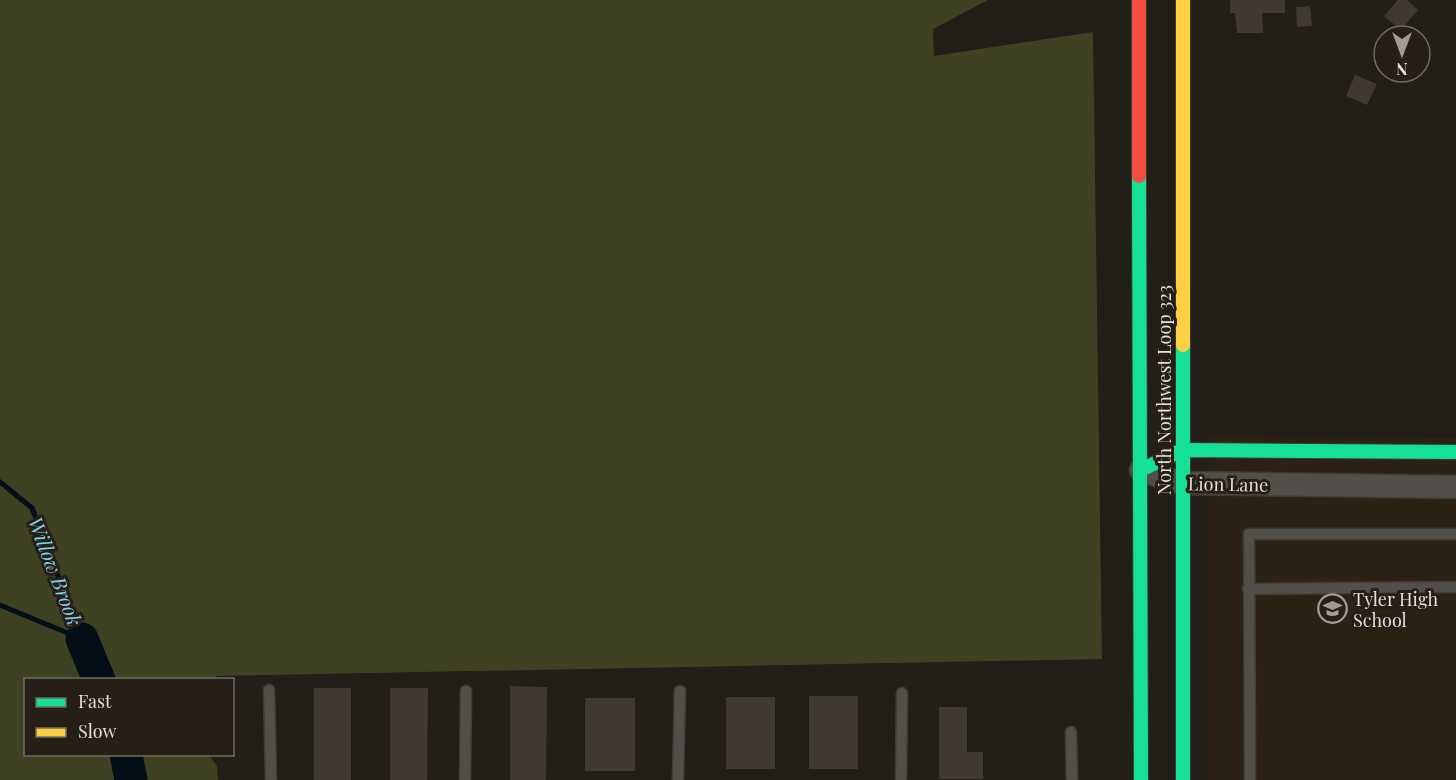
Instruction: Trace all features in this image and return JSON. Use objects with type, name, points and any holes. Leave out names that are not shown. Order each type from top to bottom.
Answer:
[{"type":"main road","name":"North Northwest Loop 323","points":[[1139,0],[1141,780]]},
{"type":"main road","name":"North Northwest Loop 323","points":[[1183,0],[1181,483],[1183,780]]},
{"type":"main road","name":"Lion Lane","points":[[1142,470],[1182,450],[1456,452]]},
{"type":"street","name":"Lion Lane","points":[[1142,470],[1181,483],[1456,487]]},
{"type":"lane","points":[[1250,780],[1249,534],[1456,534]]},
{"type":"lane","points":[[1248,589],[1456,587]]},
{"type":"lane","points":[[269,690],[271,780]]},
{"type":"lane","points":[[465,780],[466,691]]},
{"type":"lane","points":[[678,780],[680,691]]},
{"type":"lane","points":[[902,693],[902,780]]},
{"type":"lane","points":[[1071,732],[1072,780]]},
{"type":"shaded area","name":"Tyler High School","points":[[1208,435],[1456,438],[1456,780],[1208,780]]},
{"type":"green space","points":[[0,0],[988,0],[933,29],[934,56],[1093,32],[1102,659],[216,676],[216,678],[24,678],[24,756],[210,756],[217,766],[218,780],[0,780]]},
{"type":"building","points":[[1230,0],[1285,0],[1285,13],[1262,13],[1263,33],[1237,33],[1235,13],[1230,13]]},
{"type":"building","points":[[1398,0],[1407,0],[1418,10],[1406,24],[1394,24],[1384,16]]},
{"type":"building","points":[[1310,6],[1312,26],[1297,27],[1296,7]]},
{"type":"building","points":[[1355,75],[1372,82],[1372,84],[1377,84],[1367,105],[1346,96]]},
{"type":"building","points":[[510,686],[547,687],[546,780],[510,780]]},
{"type":"building","points":[[314,688],[351,688],[351,780],[314,780]]},
{"type":"building","points":[[390,688],[428,688],[427,780],[390,780]]},
{"type":"building","points":[[809,696],[858,696],[858,769],[809,769]]},
{"type":"building","points":[[726,697],[775,697],[775,769],[726,769]]},
{"type":"building","points":[[585,698],[635,698],[635,771],[585,771]]},
{"type":"building","points":[[939,707],[967,707],[967,752],[983,752],[983,779],[939,779]]},
{"type":"waterway","name":"Willow Brook","points":[[0,482],[32,508],[82,639]]},
{"type":"waterway","points":[[0,605],[82,639]]},
{"type":"waterway","points":[[82,639],[98,678]]},
{"type":"waterway","points":[[126,756],[131,780]]},
{"type":"traffic: fast","points":[[1139,176],[1141,780]]},
{"type":"traffic: fast","points":[[1183,345],[1183,780]]},
{"type":"traffic: fast","points":[[1141,470],[1182,450],[1456,452]]},
{"type":"traffic: slow","points":[[1183,0],[1183,345]]},
{"type":"traffic: jam","points":[[1139,0],[1139,176]]},
{"type":"place","name":"Tyler High School","points":[[1332,609]]}]
